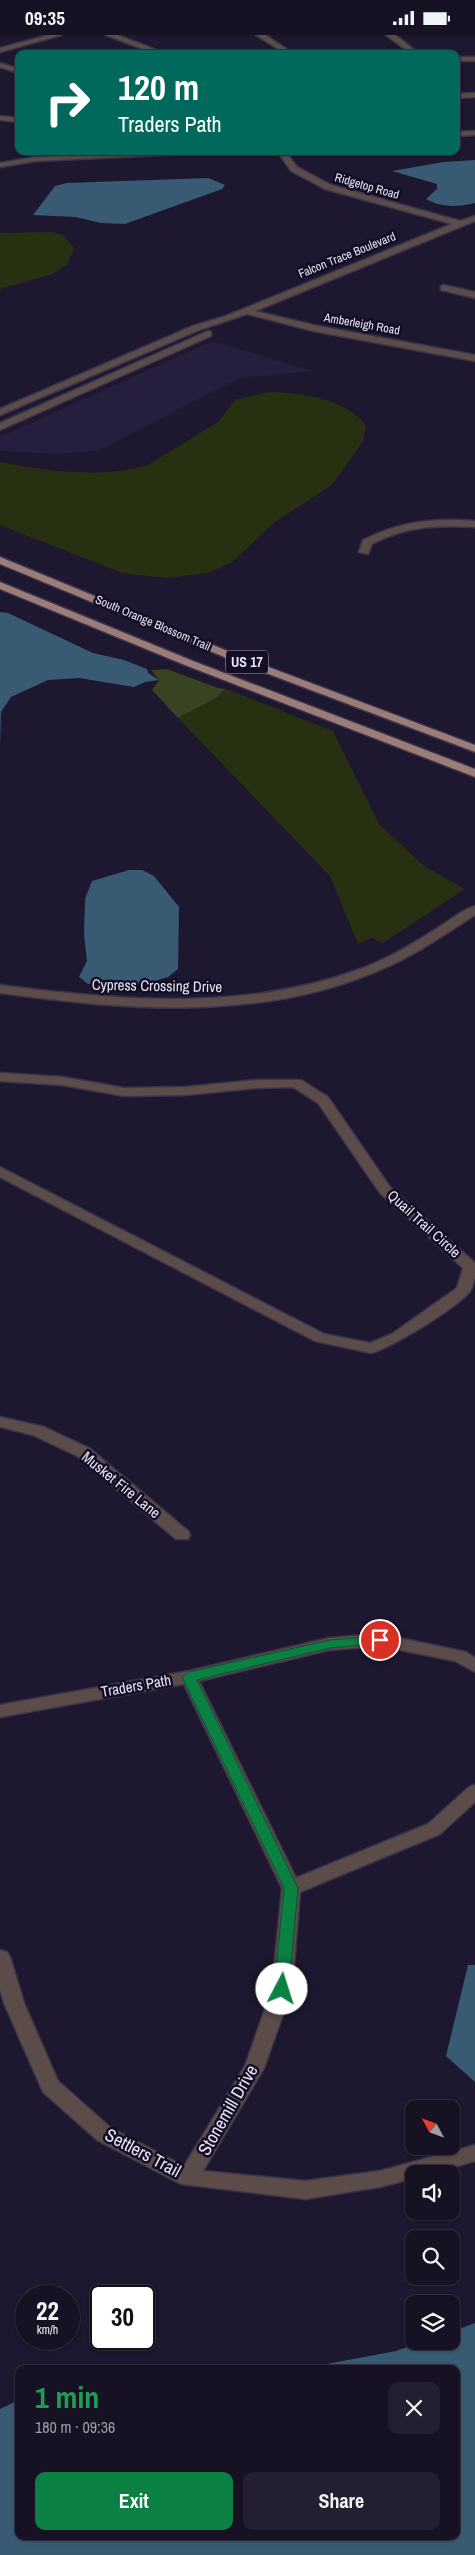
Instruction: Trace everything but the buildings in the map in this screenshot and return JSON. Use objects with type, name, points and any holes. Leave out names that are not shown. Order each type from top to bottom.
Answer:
[{"type":"main road","name":"South Orange Blossom Trail","points":[[0,559],[238,659],[475,749]]},
{"type":"main road","name":"South Orange Blossom Trail","points":[[0,585],[189,663],[475,773]]},
{"type":"street","points":[[0,50],[57,35]]},
{"type":"street","points":[[110,35],[153,50]]},
{"type":"street","points":[[260,35],[284,50]]},
{"type":"street","points":[[390,35],[411,50]]},
{"type":"street","points":[[460,59],[475,59]]},
{"type":"street","points":[[0,65],[15,70]]},
{"type":"street","points":[[460,96],[475,95]]},
{"type":"street","points":[[0,118],[15,120]]},
{"type":"street","points":[[460,134],[475,133]]},
{"type":"street","points":[[0,165],[36,159],[122,155]]},
{"type":"street","name":"Ridgetop Road","points":[[284,155],[294,169],[328,187],[457,223]]},
{"type":"street","name":"Falcon Trace Boulevard","points":[[0,412],[196,328],[229,318],[457,223],[475,218]]},
{"type":"street","points":[[444,288],[475,295]]},
{"type":"street","name":"Amberleigh Road","points":[[246,311],[311,330],[475,358]]},
{"type":"street","name":"Falcon Trace Boulevard","points":[[0,427],[211,332],[229,318]]},
{"type":"street","points":[[364,552],[368,542],[400,526],[435,523],[475,524]]},
{"type":"street","name":"Cypress Crossing Drive","points":[[0,989],[88,1002],[198,1006],[242,1002],[290,993],[360,974],[404,954],[475,910]]},
{"type":"street","name":"Quail Trail Circle","points":[[0,1077],[62,1081],[124,1092],[186,1091],[256,1084],[296,1083],[323,1100],[385,1189],[471,1267],[464,1290],[398,1337],[371,1348],[320,1337],[0,1171]]},
{"type":"street","name":"Musket Fire Lane","points":[[0,1422],[38,1431],[83,1452],[182,1535]]},
{"type":"street","name":"Traders Path","points":[[0,1711],[189,1677],[330,1644],[380,1640],[460,1656],[475,1666]]},
{"type":"street","points":[[189,1677],[291,1888],[434,1829],[475,1793]]},
{"type":"street","name":"Stonemill Drive","points":[[188,2178],[254,2068],[282,1989],[291,1888]]},
{"type":"street","name":"Settlers Trail","points":[[0,1957],[14,2003],[50,2086],[104,2134],[188,2178],[305,2190],[380,2179],[475,2153]]},
{"type":"shaded area","points":[[212,341],[313,371],[240,378],[98,451],[56,454],[0,451],[0,437]]},
{"type":"green space","points":[[50,232],[63,235],[74,248],[67,265],[52,274],[0,289],[0,233]]},
{"type":"green space","points":[[269,392],[322,399],[347,409],[366,426],[363,441],[332,485],[275,522],[231,563],[207,573],[166,578],[122,573],[0,525],[0,462],[55,471],[93,473],[112,472],[148,465],[218,422],[235,400]]},
{"type":"green space","points":[[167,669],[218,688],[226,689],[216,698],[178,718],[152,690],[159,680],[151,670]]},
{"type":"green space","points":[[226,689],[333,731],[379,824],[424,866],[465,889],[383,943],[371,938],[358,944],[330,876],[178,718],[216,698]]},
{"type":"water","points":[[475,160],[475,203],[462,205],[450,206],[432,202],[426,199],[437,189],[437,184],[392,171],[444,162]]},
{"type":"water","points":[[208,178],[225,185],[222,189],[125,224],[101,223],[75,217],[33,215],[55,186],[67,183]]},
{"type":"water","points":[[0,612],[8,613],[93,653],[124,660],[147,669],[148,673],[159,680],[145,682],[134,687],[79,678],[48,680],[11,697],[1,712],[0,748]]},
{"type":"water","points":[[129,870],[142,870],[154,876],[179,907],[178,969],[168,977],[145,984],[88,984],[79,977],[87,961],[84,934],[85,899],[92,881]]},
{"type":"water","points":[[468,1965],[475,1965],[475,2082],[446,2056]]},
{"type":"water","points":[[475,2323],[475,2555],[0,2555],[0,2409],[15,2402],[15,2540],[460,2540],[460,2365],[321,2365],[405,2348],[405,2350],[460,2350],[460,2329]]},
{"type":"route","points":[[282,1989],[291,1888],[189,1677],[330,1644],[380,1640]]}]
